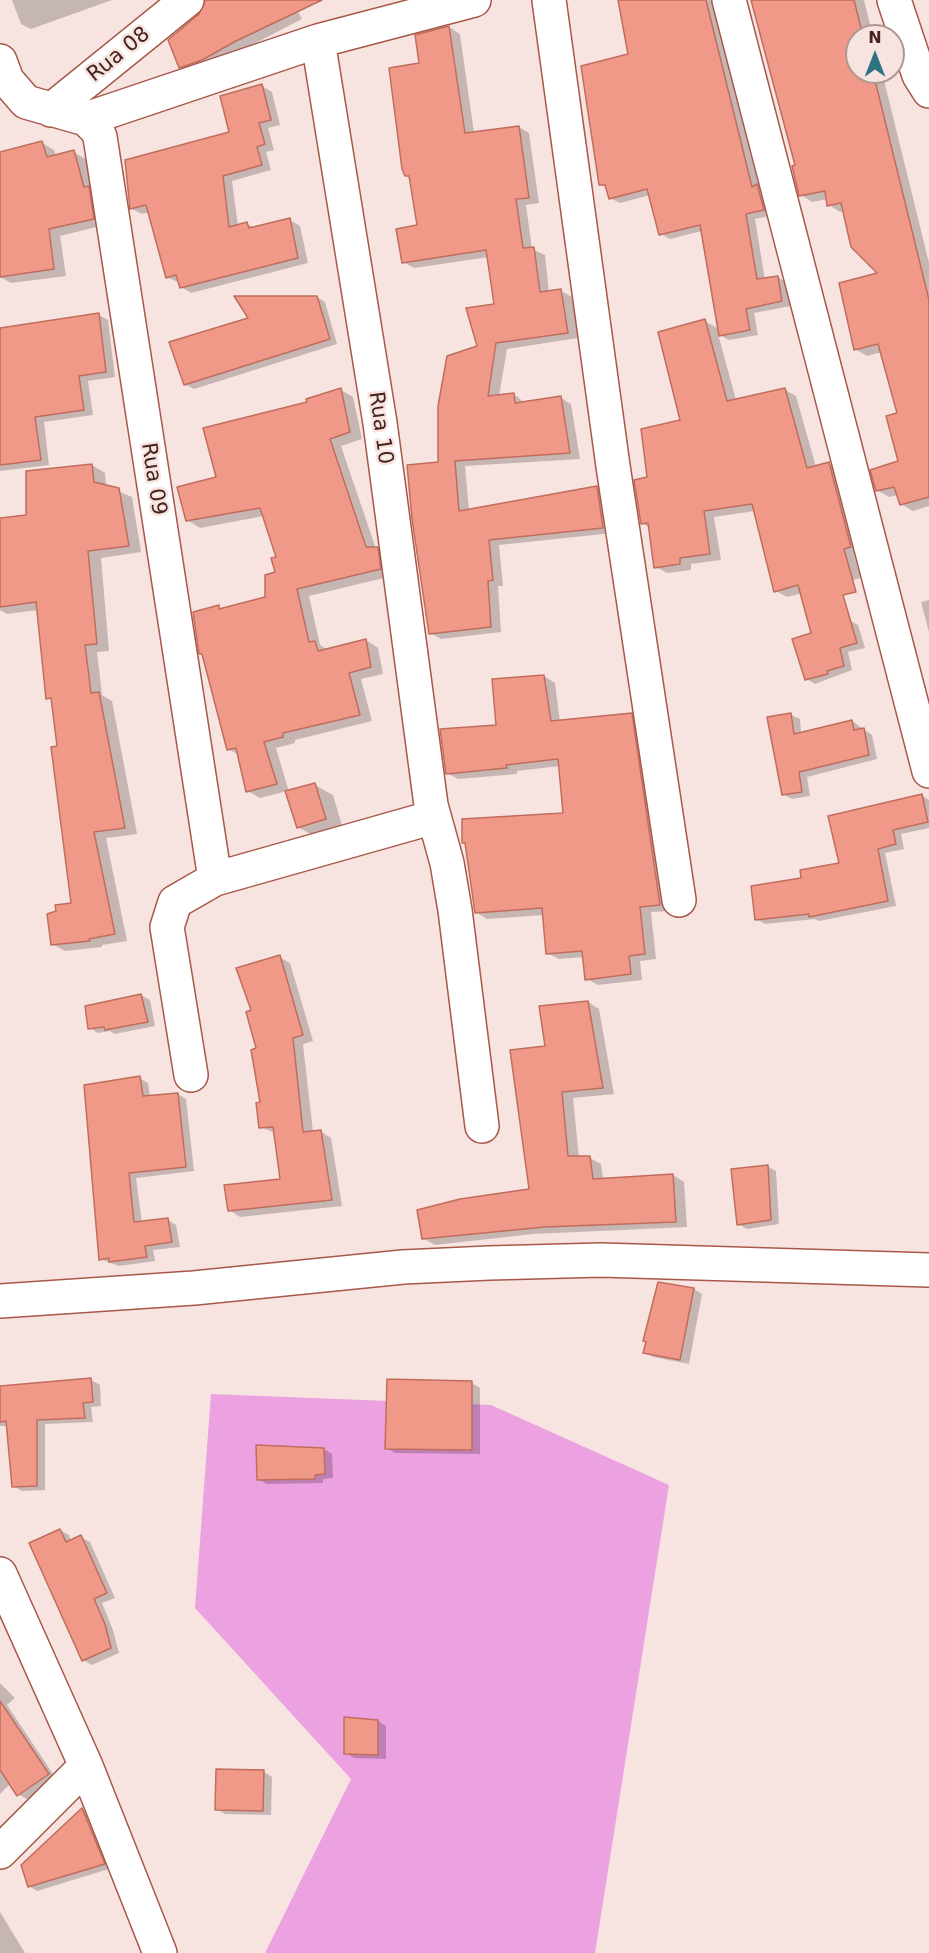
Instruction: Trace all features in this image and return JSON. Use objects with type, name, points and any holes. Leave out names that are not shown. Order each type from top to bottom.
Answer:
[{"type":"street","name":"Rua 08","points":[[51,110],[187,0]]},
{"type":"street","points":[[0,62],[7,80],[26,102],[86,119],[318,41],[474,0]]},
{"type":"street","points":[[549,0],[613,466],[679,900]]},
{"type":"street","points":[[729,0],[929,771]]},
{"type":"street","points":[[894,0],[919,75],[929,91]]},
{"type":"street","name":"Rua 10","points":[[318,41],[380,423],[434,817],[447,863],[455,909],[482,1126]]},
{"type":"street","name":"Rua 09","points":[[86,119],[97,130],[100,137],[215,879]]},
{"type":"street","points":[[191,1075],[167,927],[175,902],[215,879],[434,817]]},
{"type":"street","points":[[0,1301],[194,1288],[404,1267],[489,1263],[613,1260],[929,1270]]},
{"type":"street","points":[[0,1574],[86,1766],[160,1953]]},
{"type":"street","points":[[0,1852],[86,1766]]},
{"type":"shaded area","points":[[211,1394],[491,1405],[669,1485],[595,1953],[265,1953],[351,1779],[195,1608]]},
{"type":"building","points":[[205,0],[322,0],[202,60],[179,68],[168,40],[199,14]]},
{"type":"building","points":[[618,0],[706,0],[752,187],[757,184],[764,210],[746,214],[757,279],[778,276],[782,301],[746,309],[750,330],[719,336],[700,225],[659,235],[647,189],[609,199],[605,185],[599,185],[581,66],[628,54]]},
{"type":"building","points":[[751,0],[854,0],[860,24],[845,24],[845,84],[876,84],[929,300],[929,497],[900,505],[894,487],[876,491],[870,470],[898,461],[886,416],[897,413],[878,344],[854,350],[839,283],[877,273],[851,247],[841,203],[827,206],[825,191],[799,196],[792,166],[795,165]]},
{"type":"building","points":[[449,26],[465,133],[519,126],[529,198],[516,199],[523,248],[534,247],[540,292],[561,289],[568,333],[496,343],[488,396],[514,393],[515,403],[561,396],[570,453],[455,461],[459,511],[597,486],[603,528],[489,540],[493,580],[488,581],[491,627],[429,634],[412,519],[407,465],[438,462],[438,406],[447,356],[477,346],[466,308],[494,304],[486,250],[402,263],[396,229],[417,225],[409,176],[405,176],[402,169],[389,68],[419,63],[415,35]]},
{"type":"building","points":[[262,84],[271,120],[259,123],[265,144],[257,147],[262,165],[223,176],[229,227],[247,222],[249,228],[290,218],[298,258],[180,288],[176,275],[166,278],[146,205],[130,209],[125,160],[229,132],[220,96]]},
{"type":"building","points":[[42,141],[47,157],[74,150],[84,187],[89,186],[94,219],[49,229],[54,269],[0,277],[0,152]]},
{"type":"building","points":[[234,296],[317,296],[330,339],[184,385],[169,342],[248,318]]},
{"type":"building","points":[[99,313],[106,372],[79,376],[84,410],[35,417],[41,460],[0,465],[0,328]]},
{"type":"building","points":[[705,319],[727,401],[785,388],[807,468],[829,462],[851,547],[844,549],[856,592],[843,595],[857,643],[840,648],[844,666],[827,671],[828,674],[805,680],[792,639],[811,633],[798,585],[774,592],[752,504],[704,511],[710,554],[680,558],[680,564],[654,568],[648,523],[641,524],[634,480],[647,477],[641,429],[680,420],[658,332]]},
{"type":"building","points":[[341,388],[350,432],[330,439],[366,547],[378,547],[381,569],[297,589],[309,642],[315,641],[318,651],[366,639],[371,667],[349,673],[360,715],[283,733],[283,737],[264,742],[277,784],[246,792],[236,748],[227,750],[202,654],[199,654],[193,612],[219,605],[219,609],[265,597],[265,575],[275,572],[271,558],[276,557],[260,508],[186,521],[177,487],[216,477],[203,428],[307,402],[306,399]]},
{"type":"building","points":[[92,464],[94,482],[119,488],[129,546],[88,551],[97,644],[85,645],[91,693],[99,692],[125,828],[94,832],[115,934],[89,939],[90,941],[51,945],[47,914],[56,911],[55,905],[71,903],[51,747],[57,746],[51,698],[46,699],[36,602],[0,607],[0,518],[26,515],[26,471]]},
{"type":"building","points":[[544,675],[551,721],[632,713],[660,905],[640,907],[645,954],[629,956],[631,974],[585,980],[582,951],[546,954],[542,908],[475,913],[465,843],[462,843],[462,819],[563,813],[558,759],[506,765],[507,768],[446,774],[440,729],[496,725],[492,679]]},
{"type":"building","points":[[791,713],[794,734],[852,720],[854,730],[864,728],[869,755],[799,772],[802,792],[782,795],[767,717]]},
{"type":"building","points":[[315,783],[326,819],[297,828],[285,791]]},
{"type":"building","points":[[922,794],[928,822],[893,830],[896,844],[878,849],[888,901],[809,917],[809,914],[755,920],[751,886],[801,878],[800,870],[839,863],[828,816]]},
{"type":"building","points":[[280,955],[303,1035],[293,1038],[303,1132],[321,1130],[332,1200],[228,1211],[224,1185],[280,1179],[273,1127],[259,1128],[256,1103],[260,1102],[251,1050],[256,1048],[246,1012],[251,1010],[236,968]]},
{"type":"building","points":[[141,994],[148,1022],[105,1030],[104,1027],[88,1029],[85,1006]]},
{"type":"building","points":[[588,1001],[603,1088],[562,1092],[568,1156],[590,1156],[593,1179],[673,1174],[676,1222],[545,1227],[422,1239],[417,1210],[460,1199],[529,1189],[510,1050],[545,1046],[539,1006]]},
{"type":"building","points":[[140,1076],[143,1096],[178,1093],[186,1167],[129,1173],[134,1222],[168,1218],[172,1242],[145,1246],[147,1257],[109,1262],[109,1258],[99,1260],[84,1085]]},
{"type":"building","points":[[768,1165],[771,1220],[737,1225],[731,1169]]},
{"type":"building","points":[[658,1282],[694,1288],[680,1360],[643,1353],[646,1342],[643,1341]]},
{"type":"building","points":[[91,1378],[93,1402],[83,1403],[85,1418],[37,1420],[37,1486],[12,1487],[6,1421],[0,1422],[0,1386]]},
{"type":"building","points":[[387,1379],[472,1381],[472,1450],[385,1449]]},
{"type":"building","points":[[256,1445],[324,1448],[325,1474],[315,1475],[315,1479],[257,1480]]},
{"type":"building","points":[[60,1529],[66,1542],[81,1535],[107,1593],[94,1599],[105,1624],[111,1648],[82,1661],[29,1543]]},
{"type":"building","points":[[0,1701],[49,1774],[17,1796],[0,1770]]},
{"type":"building","points":[[344,1717],[378,1720],[378,1755],[344,1754]]},
{"type":"building","points":[[216,1769],[264,1770],[263,1811],[215,1810]]},
{"type":"building","points":[[82,1808],[105,1864],[28,1887],[21,1865]]}]
